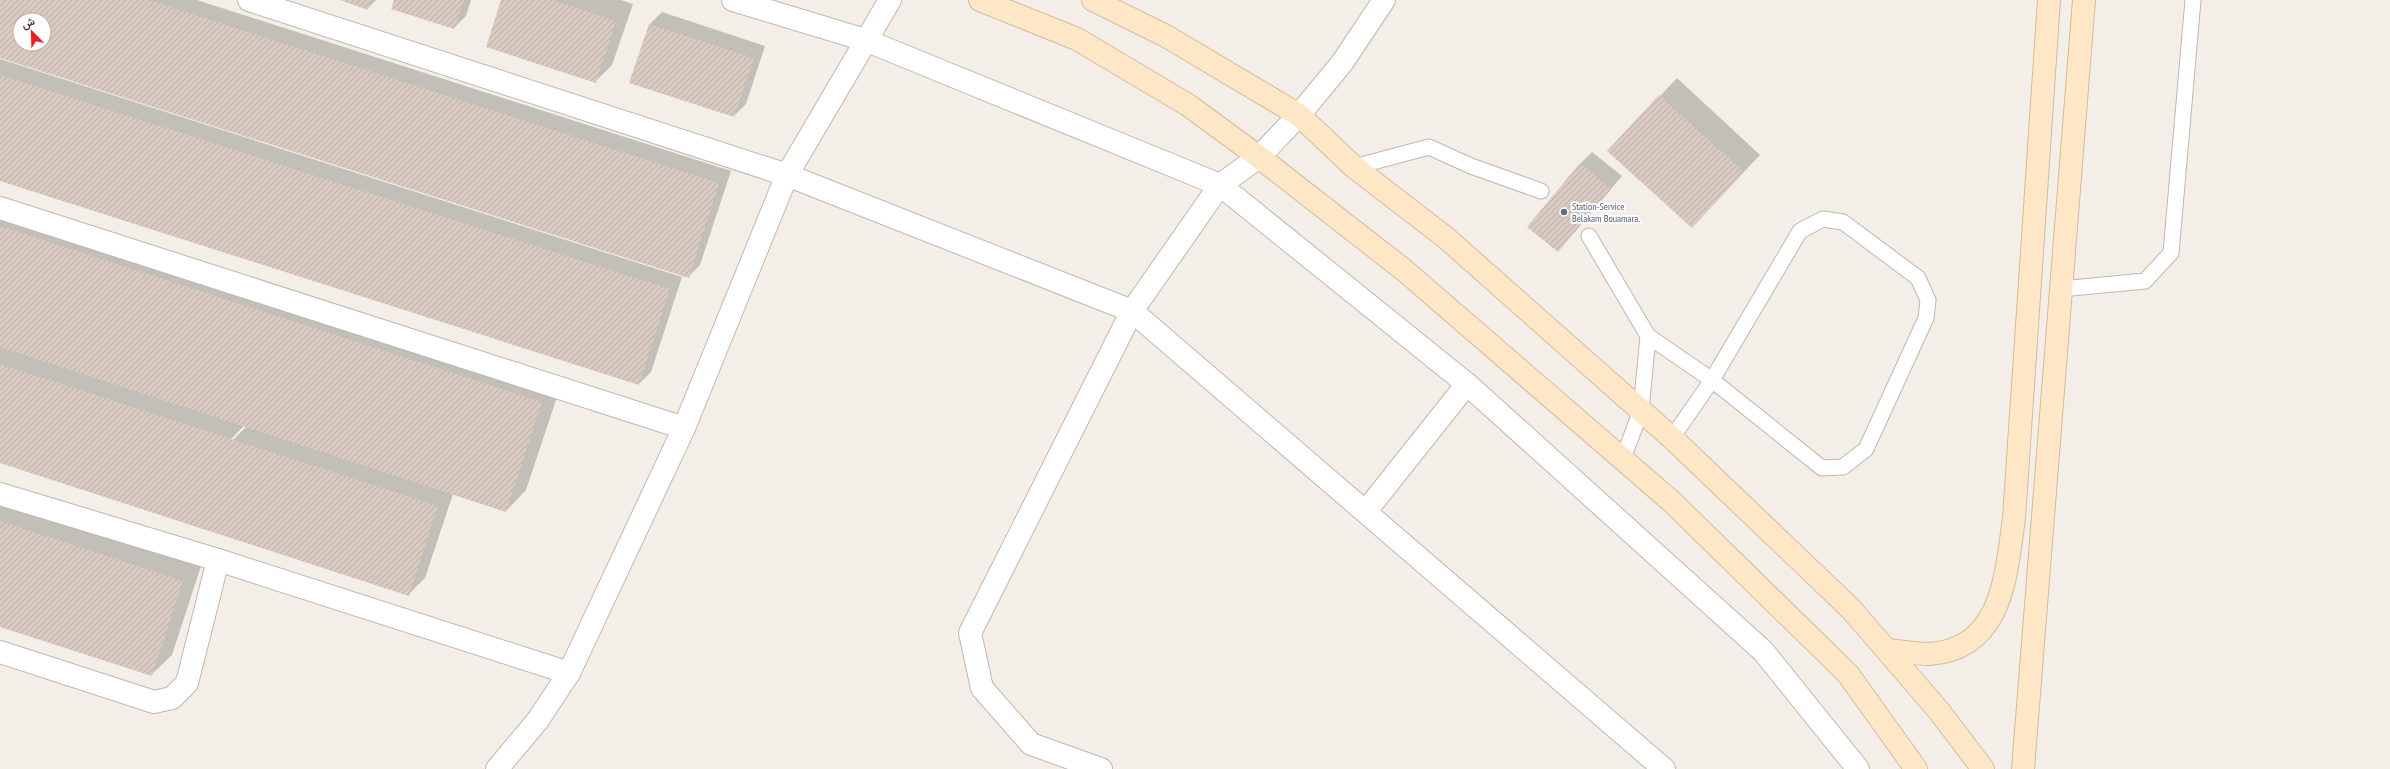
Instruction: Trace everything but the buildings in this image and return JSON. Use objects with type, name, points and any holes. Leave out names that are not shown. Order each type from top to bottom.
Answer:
[{"type":"main road","points":[[980,0],[1077,39],[1188,105],[1259,157],[1404,270],[1671,501],[1848,674],[1916,769]]},
{"type":"main road","points":[[1093,0],[1166,36],[1300,115],[1354,167],[1445,237],[1672,438],[1851,609],[1939,711],[1983,769]]},
{"type":"main road","points":[[1886,650],[1929,654],[1952,650],[1967,642],[1986,627],[1992,616],[2005,581],[2014,518],[2049,0]]},
{"type":"main road","points":[[2023,769],[2084,0]]},
{"type":"street","points":[[249,0],[787,175],[1132,311],[1664,769]]},
{"type":"street","points":[[733,0],[865,40],[1220,185],[1467,384],[1763,651],[1858,769]]},
{"type":"street","points":[[497,769],[538,720],[569,673],[684,428],[787,175],[865,40],[890,0]]},
{"type":"street","points":[[1101,769],[1031,744],[982,688],[970,633],[1132,311],[1220,185],[1259,157],[1300,115],[1342,63],[1384,0]]},
{"type":"street","points":[[0,208],[684,428]]},
{"type":"street","points":[[1366,511],[1467,384]]},
{"type":"street","points":[[0,494],[218,560],[569,673]]},
{"type":"street","points":[[0,652],[154,702],[172,698],[187,683],[218,560]]},
{"type":"lane","points":[[2061,289],[2145,281],[2171,253],[2193,0]]},
{"type":"lane","points":[[1354,167],[1429,147],[1471,166],[1541,191]]},
{"type":"lane","points":[[1589,236],[1648,336],[1712,380],[1822,468],[1843,467],[1866,449],[1926,318],[1928,300],[1918,278],[1843,222],[1823,219],[1800,231],[1712,380],[1672,438]]},
{"type":"lane","points":[[1623,459],[1641,410],[1648,336]]},
{"type":"place","name":"Station-Service Belakam Bouamara.","points":[[1564,212]]}]
